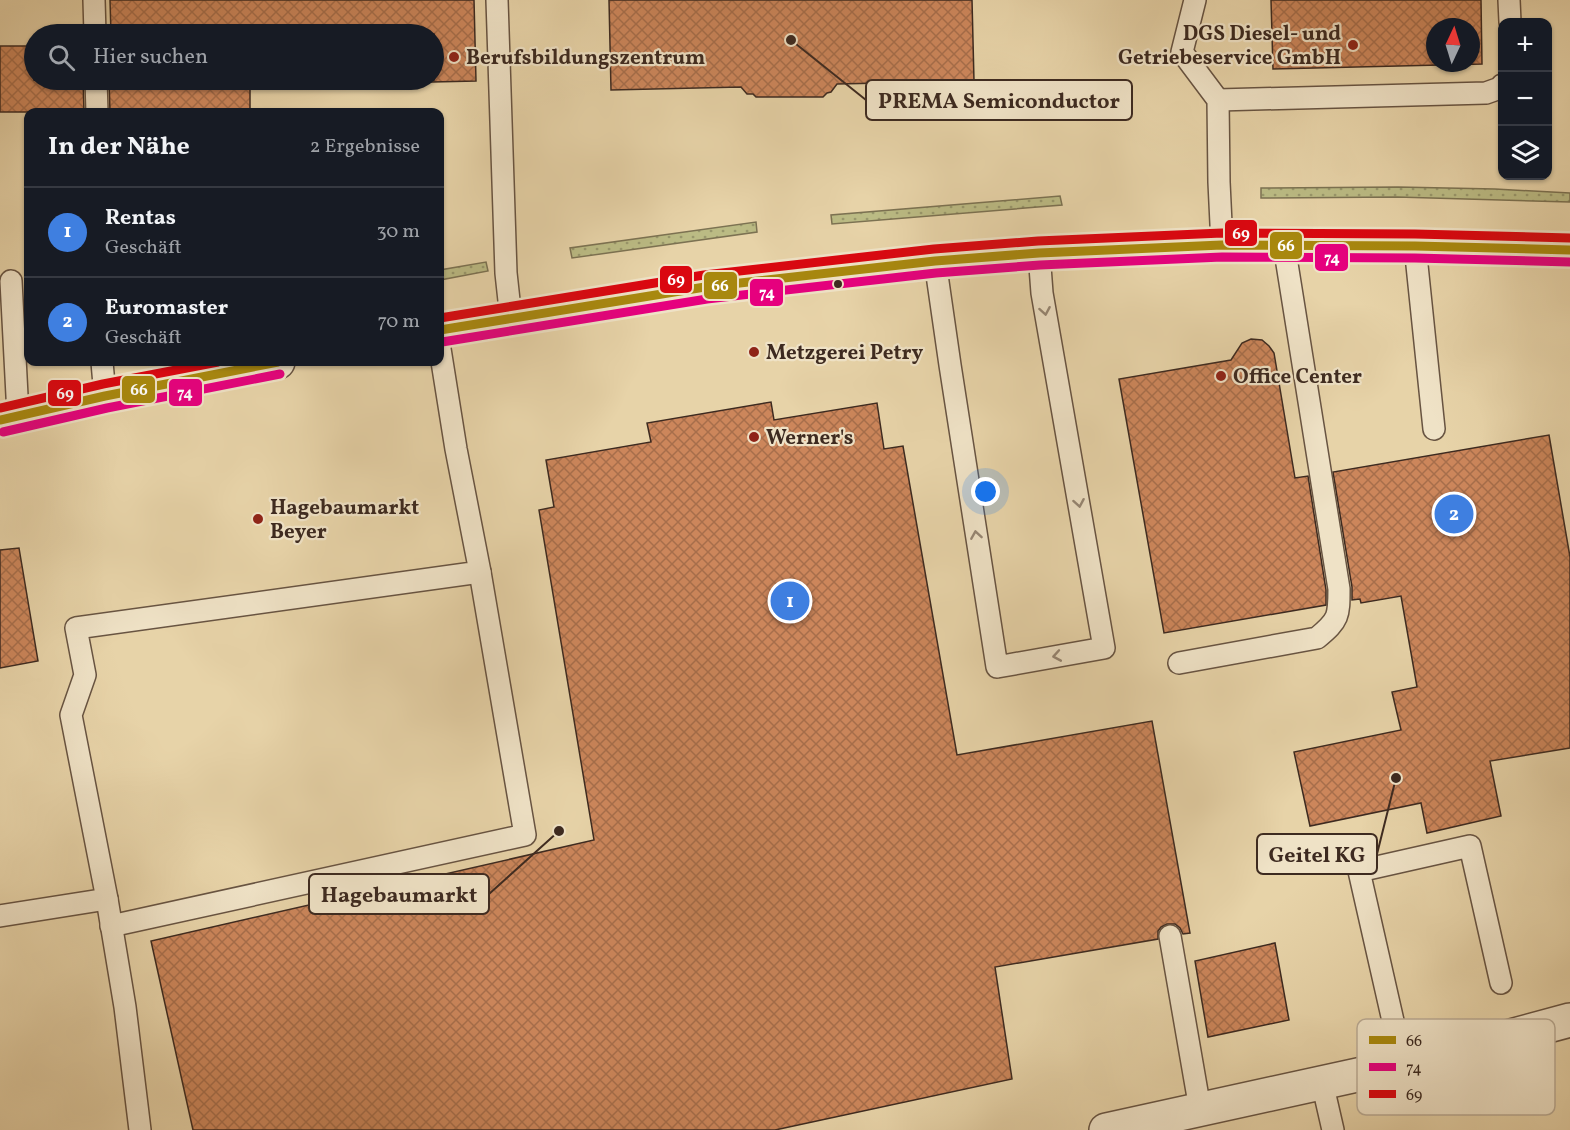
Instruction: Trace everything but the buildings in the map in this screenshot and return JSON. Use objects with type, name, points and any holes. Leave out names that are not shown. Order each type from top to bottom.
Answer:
[{"type":"street","points":[[444,329],[705,287],[935,261],[1039,253],[1284,245],[1570,250]]},
{"type":"street","points":[[9,417],[258,366]]},
{"type":"street","points":[[1555,1024],[1570,1020]]},
{"type":"street","points":[[1106,1130],[1357,1075]]},
{"type":"lane","points":[[94,0],[95,24]]},
{"type":"lane","points":[[496,0],[506,264],[511,319]]},
{"type":"lane","points":[[1195,0],[1182,52],[1218,100],[1222,246]]},
{"type":"lane","points":[[1509,0],[1509,18]]},
{"type":"lane","points":[[1218,100],[1486,93],[1498,89]]},
{"type":"lane","points":[[96,90],[97,108]]},
{"type":"lane","points":[[1179,663],[1317,638],[1333,625],[1339,609],[1339,589],[1284,245]]},
{"type":"lane","points":[[1415,246],[1434,429]]},
{"type":"lane","points":[[935,261],[997,667],[1104,648],[1042,293],[1039,253]]},
{"type":"lane","points":[[9,417],[11,281]]},
{"type":"lane","points":[[102,366],[105,396]]},
{"type":"lane","points":[[111,926],[525,835],[443,366]]},
{"type":"lane","points":[[140,1130],[125,1007],[107,899],[71,715],[85,675],[76,628],[480,572]]},
{"type":"lane","points":[[1393,1019],[1359,871],[1470,846],[1501,983]]},
{"type":"lane","points":[[0,916],[107,899]]},
{"type":"lane","points":[[1170,936],[1200,1109]]},
{"type":"lane","points":[[1323,1082],[1333,1130]]},
{"type":"green space","points":[[1398,187],[1570,193],[1570,202],[1397,197],[1261,198],[1261,188]]},
{"type":"green space","points":[[1060,196],[1062,205],[832,224],[831,215]]},
{"type":"green space","points":[[756,222],[757,232],[572,258],[570,248]]},
{"type":"green space","points":[[486,262],[488,271],[444,279],[444,269]]},
{"type":"transit line","name":"69","points":[[444,317],[704,275],[934,249],[1038,241],[1222,233],[1570,238]]},
{"type":"transit line","name":"66","points":[[444,329],[705,287],[935,261],[1039,253],[1222,245],[1570,250]]},
{"type":"transit line","name":"74","points":[[444,342],[707,299],[936,273],[1040,265],[1222,257],[1570,262]]},
{"type":"transit line","name":"69","points":[[0,408],[103,384],[197,366]]},
{"type":"transit line","name":"66","points":[[0,420],[105,396],[258,366]]},
{"type":"transit line","name":"74","points":[[3,432],[107,408],[280,374]]},
{"type":"place","name":"PREMA Semiconductor","points":[[791,40]]},
{"type":"place","name":"DGS Diesel- und Getriebeservice GmbH","points":[[1353,45]]},
{"type":"place","name":"Berufsbildungszentrum","points":[[454,57]]},
{"type":"place","name":"Metzgerei Petry","points":[[754,352]]},
{"type":"place","name":"Office Center","points":[[1221,376]]},
{"type":"place","name":"Werner's","points":[[754,437]]},
{"type":"place","name":"Euromaster","points":[[1454,514]]},
{"type":"place","name":"Hagebaumarkt Beyer","points":[[258,519]]},
{"type":"place","name":"Rentas","points":[[790,601]]},
{"type":"place","name":"Geitel KG","points":[[1396,778]]},
{"type":"place","name":"Hagebaumarkt","points":[[559,831]]}]
